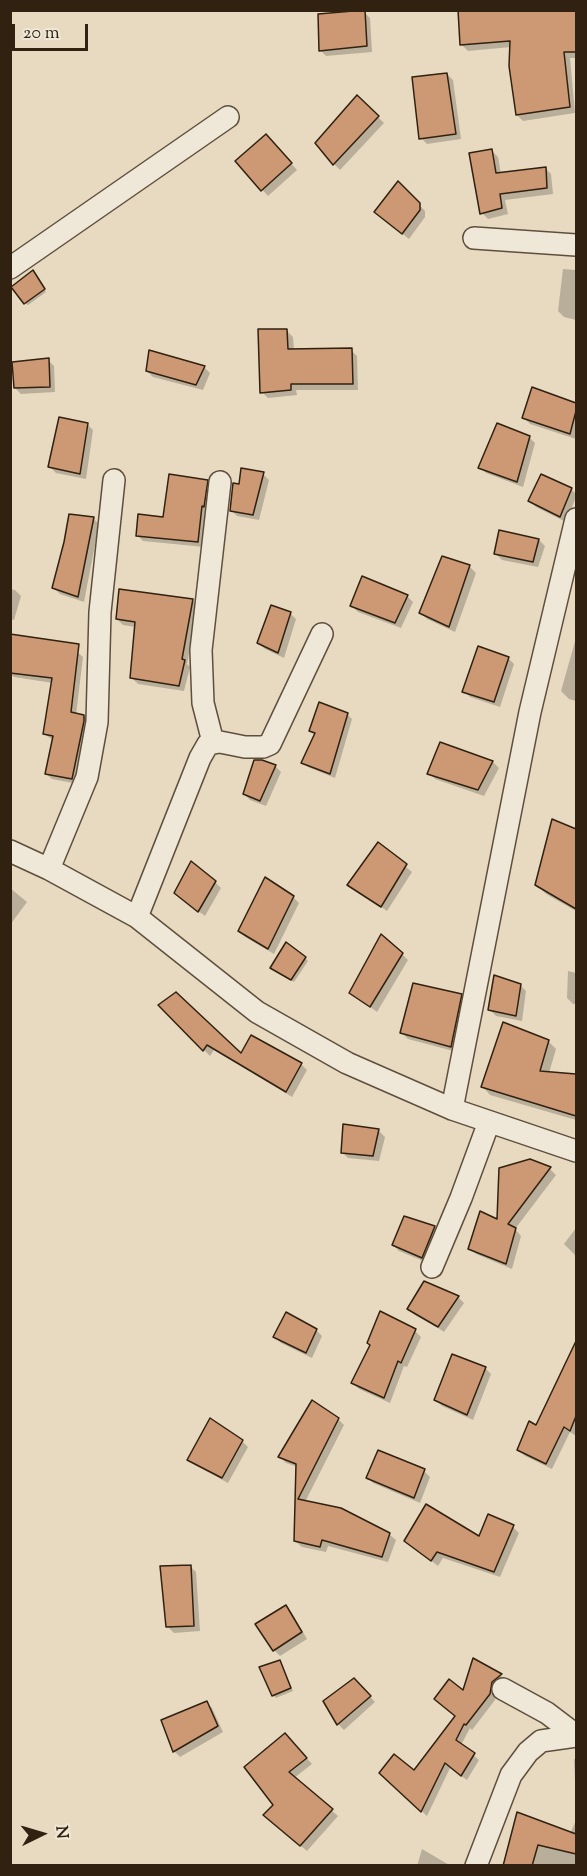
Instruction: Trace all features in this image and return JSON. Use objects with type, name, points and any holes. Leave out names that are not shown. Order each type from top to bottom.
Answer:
[{"type":"street","points":[[10,268],[228,117]]},
{"type":"street","points":[[474,238],[576,244]]},
{"type":"street","points":[[49,869],[87,777],[97,722],[100,612],[114,480]]},
{"type":"street","points":[[213,742],[203,703],[201,650],[220,482]]},
{"type":"street","points":[[452,1109],[530,712],[576,519]]},
{"type":"street","points":[[137,917],[200,758],[208,744],[213,742],[245,747],[263,747],[270,744],[322,634]]},
{"type":"street","points":[[10,851],[49,869],[137,917],[257,1012],[347,1063],[452,1109],[576,1151]]},
{"type":"street","points":[[432,1267],[489,1122]]},
{"type":"street","points":[[503,1689],[547,1713],[576,1736]]},
{"type":"street","points":[[476,1866],[511,1775],[528,1752],[541,1741],[576,1736]]},
{"type":"building","points":[[365,10],[367,46],[319,51],[318,14]]},
{"type":"building","points":[[458,10],[576,10],[576,52],[564,52],[570,107],[516,115],[509,66],[510,41],[460,45]]},
{"type":"building","points":[[447,73],[456,134],[419,139],[412,77]]},
{"type":"building","points":[[357,95],[379,116],[333,165],[315,143]]},
{"type":"building","points":[[266,134],[292,163],[261,191],[235,161]]},
{"type":"building","points":[[492,149],[496,173],[546,167],[547,188],[500,194],[502,208],[480,214],[469,153]]},
{"type":"building","points":[[398,181],[420,203],[420,210],[402,234],[374,212]]},
{"type":"building","points":[[33,270],[45,289],[24,304],[11,287]]},
{"type":"building","points":[[258,329],[287,329],[288,349],[352,348],[353,384],[291,384],[291,390],[260,393]]},
{"type":"building","points":[[149,350],[205,366],[196,385],[146,371]]},
{"type":"building","points":[[49,358],[50,387],[14,388],[12,362]]},
{"type":"building","points":[[532,387],[576,403],[570,434],[522,418]]},
{"type":"building","points":[[59,417],[88,423],[80,474],[48,467]]},
{"type":"building","points":[[497,423],[530,436],[517,482],[478,468]]},
{"type":"building","points":[[241,468],[264,472],[253,515],[230,511],[233,483],[239,484]]},
{"type":"building","points":[[169,474],[208,480],[198,542],[136,536],[138,514],[163,517]]},
{"type":"building","points":[[541,474],[572,488],[560,517],[528,501]]},
{"type":"building","points":[[69,514],[94,517],[78,597],[52,588]]},
{"type":"building","points":[[499,530],[539,539],[533,562],[494,554]]},
{"type":"building","points":[[442,556],[470,565],[449,627],[419,613]]},
{"type":"building","points":[[362,576],[408,595],[395,623],[350,606]]},
{"type":"building","points":[[119,589],[193,599],[179,686],[130,678],[135,622],[116,619]]},
{"type":"building","points":[[271,605],[291,612],[278,653],[257,643]]},
{"type":"building","points":[[10,634],[79,644],[71,712],[84,715],[84,721],[72,779],[45,774],[53,736],[43,734],[52,678],[10,673]]},
{"type":"building","points":[[478,646],[509,657],[494,702],[462,692]]},
{"type":"building","points":[[319,702],[348,713],[330,774],[301,763],[315,733],[309,731]]},
{"type":"building","points":[[440,742],[493,761],[478,790],[427,774]]},
{"type":"building","points":[[254,760],[276,765],[260,801],[243,794]]},
{"type":"building","points":[[552,819],[576,829],[576,909],[535,885]]},
{"type":"building","points":[[378,842],[407,864],[381,907],[347,885]]},
{"type":"building","points":[[191,861],[216,881],[198,912],[174,893]]},
{"type":"building","points":[[265,877],[294,896],[268,949],[238,931]]},
{"type":"building","points":[[381,934],[403,953],[370,1007],[349,993]]},
{"type":"building","points":[[286,942],[306,957],[291,980],[270,968]]},
{"type":"building","points":[[494,975],[521,984],[516,1016],[488,1010]]},
{"type":"building","points":[[413,983],[462,994],[451,1047],[400,1033]]},
{"type":"building","points":[[176,992],[241,1053],[251,1035],[302,1063],[286,1092],[207,1045],[203,1051],[158,1005]]},
{"type":"building","points":[[503,1022],[549,1040],[540,1071],[576,1074],[576,1116],[481,1087]]},
{"type":"building","points":[[343,1124],[379,1129],[373,1156],[341,1153]]},
{"type":"building","points":[[530,1159],[551,1167],[508,1224],[516,1228],[506,1264],[468,1249],[480,1211],[497,1219],[499,1168]]},
{"type":"building","points":[[404,1216],[435,1226],[422,1258],[392,1245]]},
{"type":"building","points":[[424,1281],[459,1296],[438,1327],[407,1309]]},
{"type":"building","points":[[380,1311],[416,1329],[401,1363],[398,1361],[384,1398],[351,1383],[370,1345],[367,1343]]},
{"type":"building","points":[[286,1312],[317,1329],[306,1353],[273,1337]]},
{"type":"building","points":[[576,1341],[576,1416],[570,1431],[564,1427],[546,1464],[517,1450],[529,1421],[536,1425]]},
{"type":"building","points":[[452,1354],[486,1367],[467,1415],[434,1400]]},
{"type":"building","points":[[312,1400],[339,1418],[298,1499],[341,1508],[390,1533],[382,1557],[322,1540],[320,1547],[294,1541],[296,1464],[278,1457]]},
{"type":"building","points":[[210,1418],[243,1440],[222,1478],[187,1460]]},
{"type":"building","points":[[378,1450],[425,1469],[414,1498],[366,1478]]},
{"type":"building","points":[[426,1504],[479,1536],[488,1514],[514,1525],[494,1572],[437,1552],[431,1561],[404,1541]]},
{"type":"building","points":[[191,1565],[194,1626],[166,1627],[160,1566]]},
{"type":"building","points":[[286,1605],[302,1632],[273,1651],[255,1624]]},
{"type":"building","points":[[473,1658],[502,1674],[492,1682],[490,1694],[466,1725],[464,1724],[456,1740],[475,1753],[461,1776],[445,1763],[421,1812],[379,1773],[394,1754],[414,1770],[455,1716],[434,1699],[449,1679],[463,1690]]},
{"type":"building","points":[[280,1660],[291,1688],[272,1696],[259,1667]]},
{"type":"building","points":[[354,1678],[371,1696],[337,1725],[323,1701]]},
{"type":"building","points":[[207,1701],[218,1726],[173,1752],[161,1720]]},
{"type":"building","points":[[285,1733],[307,1758],[289,1772],[333,1809],[300,1846],[263,1815],[273,1805],[244,1767]]},
{"type":"building","points":[[517,1812],[576,1834],[576,1854],[538,1845],[532,1866],[503,1866]]}]
